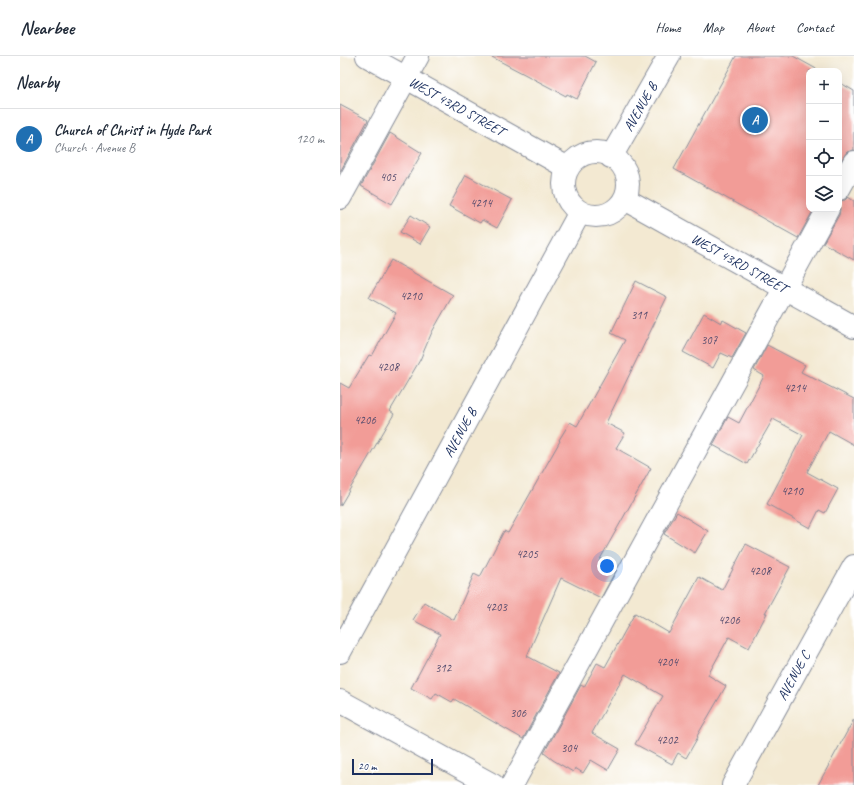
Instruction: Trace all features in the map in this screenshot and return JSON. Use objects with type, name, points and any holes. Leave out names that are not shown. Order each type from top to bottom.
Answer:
[{"type":"street","name":"WEST 43RD STREET","points":[[367,56],[568,168]]},
{"type":"street","points":[[340,198],[418,56]]},
{"type":"street","name":"AVENUE B","points":[[611,156],[669,56]]},
{"type":"street","points":[[592,152],[601,152],[611,156],[618,161],[624,169],[628,178],[628,189],[619,207],[604,215],[588,216],[571,205],[566,196],[564,186],[568,168],[575,160],[592,152]]},
{"type":"street","name":"WEST 43RD STREET","points":[[624,199],[854,327]]},
{"type":"street","name":"AVENUE B","points":[[340,652],[580,212]]},
{"type":"street","points":[[512,785],[826,212]]},
{"type":"street","name":"AVENUE C","points":[[733,785],[854,566]]},
{"type":"street","points":[[340,701],[493,785]]},
{"type":"building","points":[[490,56],[585,56],[596,62],[577,99],[567,94],[566,96]]},
{"type":"building","points":[[736,56],[793,56],[815,68],[806,68],[806,212],[812,212],[798,238],[674,169]]},
{"type":"building","points":[[842,84],[854,91],[854,150],[847,152],[842,159]]},
{"type":"building","points":[[340,105],[368,120],[340,172]]},
{"type":"building","points":[[390,133],[422,153],[392,204],[361,186]]},
{"type":"building","points":[[466,175],[512,200],[497,228],[482,220],[480,223],[449,206]]},
{"type":"building","points":[[848,197],[854,201],[854,260],[823,243],[840,212],[842,212],[842,200]]},
{"type":"building","points":[[411,215],[430,227],[420,244],[400,232]]},
{"type":"building","points":[[391,260],[453,295],[432,332],[420,360],[390,411],[394,414],[340,506],[340,383],[349,388],[369,355],[372,356],[396,313],[369,298]]},
{"type":"building","points":[[636,281],[667,297],[606,423],[625,433],[616,448],[651,468],[599,561],[616,570],[601,598],[561,578],[527,656],[559,673],[523,739],[454,699],[452,702],[436,693],[432,699],[411,688],[440,634],[413,620],[424,602],[454,620],[474,574],[480,577],[504,531],[508,533],[570,422],[577,426],[625,340],[611,333]]},
{"type":"building","points":[[704,313],[721,323],[723,320],[746,333],[732,358],[721,353],[713,368],[683,352]]},
{"type":"building","points":[[767,345],[805,365],[801,372],[854,399],[854,445],[829,431],[807,472],[838,489],[825,513],[819,510],[810,528],[767,504],[803,435],[773,419],[747,464],[713,445],[728,417],[739,423],[764,376],[754,370]]},
{"type":"building","points":[[677,512],[708,531],[695,553],[664,534]]},
{"type":"building","points":[[746,544],[790,567],[765,613],[767,613],[749,648],[729,637],[708,675],[726,686],[686,758],[678,753],[672,764],[635,744],[663,696],[625,674],[592,733],[620,749],[608,770],[591,760],[583,773],[575,768],[573,772],[544,753],[581,685],[584,687],[597,663],[605,667],[635,613],[669,633],[699,577],[722,590]]},
{"type":"building","points":[[854,719],[854,785],[818,785]]},
{"type":"place","name":"Church of Christ in Hyde Park","points":[[755,120]]}]
